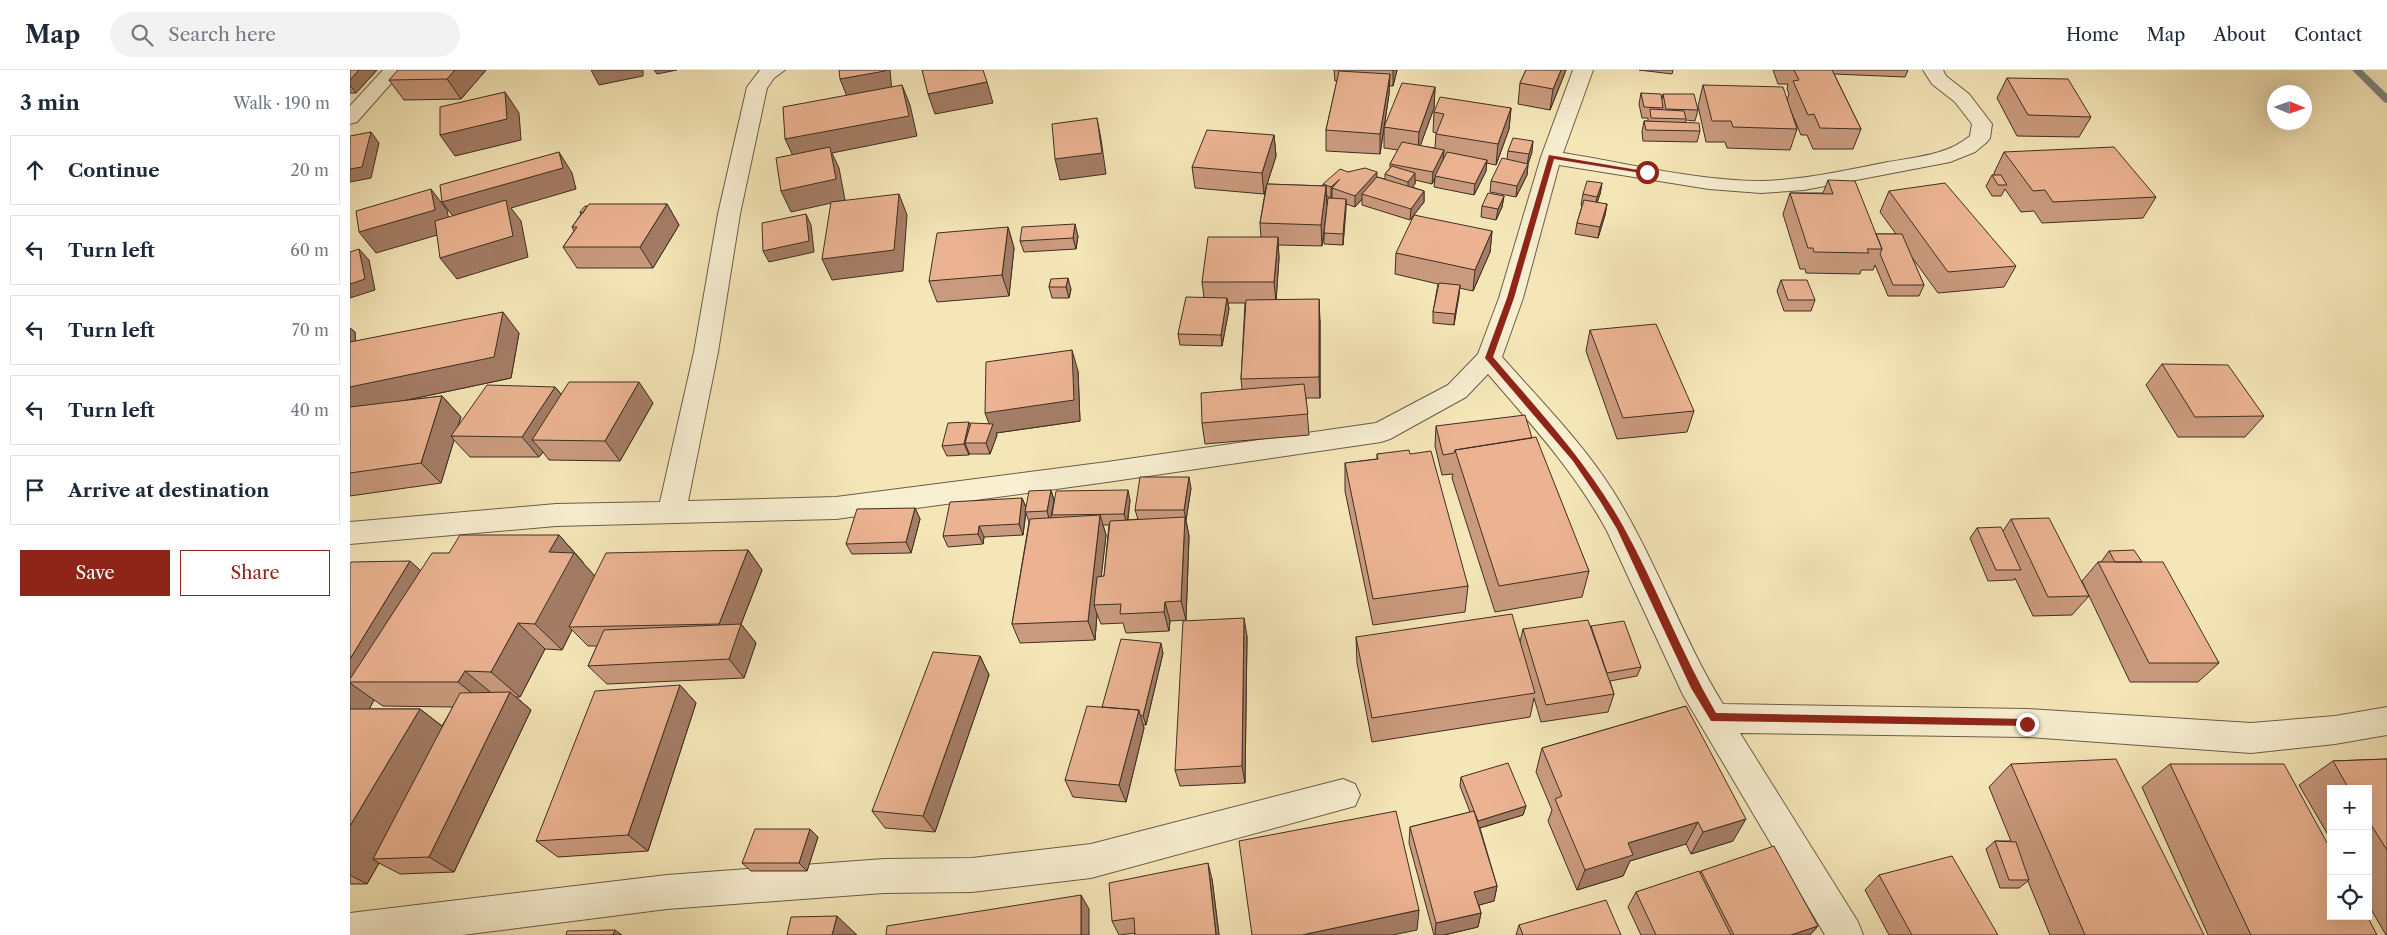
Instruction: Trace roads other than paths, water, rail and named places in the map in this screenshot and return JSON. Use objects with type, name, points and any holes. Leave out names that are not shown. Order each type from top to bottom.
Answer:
[{"type":"street","points":[[350,118],[393,70]]},
{"type":"street","points":[[672,512],[706,352],[729,214],[757,87],[766,74],[775,70]]},
{"type":"street","points":[[350,534],[556,515],[836,508],[1107,472],[1381,432],[1457,391],[1489,358],[1511,298],[1551,157],[1583,70]]},
{"type":"street","points":[[1551,157],[1709,183],[1761,187],[1804,184],[1857,176],[1943,158],[1968,148],[1980,138],[1982,124],[1962,98],[1939,80],[1933,70]]},
{"type":"street","points":[[1489,358],[1576,459],[1603,498],[1620,528],[1694,685],[1845,935]]},
{"type":"street","points":[[1714,718],[2027,724],[2251,738],[2335,730],[2387,721]]},
{"type":"street","points":[[350,931],[667,892],[884,876],[972,875],[1091,861],[1343,795]]},
{"type":"waterway","points":[[2357,70],[2387,100]]}]
